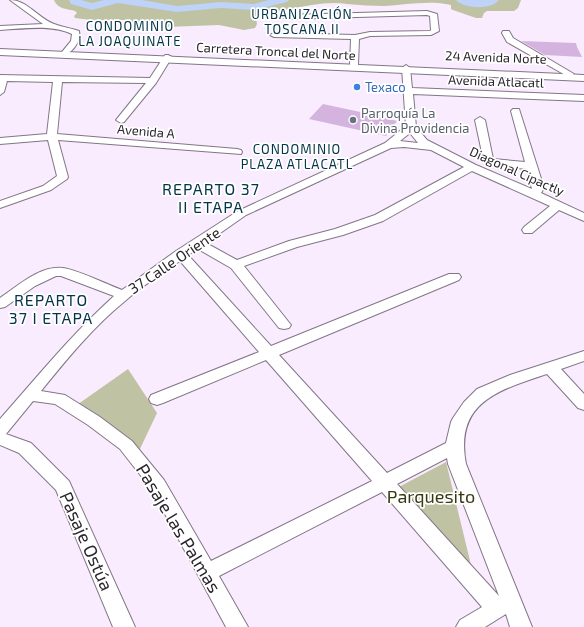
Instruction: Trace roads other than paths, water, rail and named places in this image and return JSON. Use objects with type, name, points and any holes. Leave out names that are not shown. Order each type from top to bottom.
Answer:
[{"type":"main road","name":"Carretera Troncal del Norte","points":[[0,50],[66,52],[168,59],[354,65],[407,69]]},
{"type":"main road","name":"Carretera Troncal del Norte","points":[[0,50],[407,69]]},
{"type":"main road","name":"24 Avenida Norte","points":[[407,69],[584,74]]},
{"type":"main road","name":"24 Avenida Norte","points":[[407,69],[584,78]]},
{"type":"street","points":[[13,0],[51,26]]},
{"type":"street","points":[[274,35],[355,37],[370,34],[430,33],[435,31],[433,14],[427,13],[287,17]]},
{"type":"street","points":[[0,28],[51,26],[67,29],[76,33],[77,36],[66,52]]},
{"type":"street","points":[[506,33],[510,40],[570,74]]},
{"type":"street","points":[[354,65],[355,37]]},
{"type":"street","points":[[121,120],[153,81],[168,59]]},
{"type":"street","points":[[389,145],[411,127],[407,69]]},
{"type":"street","points":[[0,92],[1,78],[153,81]]},
{"type":"street","points":[[0,205],[47,188],[63,177],[52,137],[58,79]]},
{"type":"street","name":"Avenida Atlacatl","points":[[408,91],[584,98]]},
{"type":"street","points":[[516,110],[538,188],[534,194]]},
{"type":"street","points":[[480,120],[488,160],[491,162],[531,166]]},
{"type":"street","name":"Diagonal Cipactly","points":[[411,127],[418,137],[431,147],[584,217]]},
{"type":"street","name":"Avenida A","points":[[0,141],[52,137],[237,152]]},
{"type":"street","points":[[389,145],[404,144],[431,147]]},
{"type":"street","name":"37 Calle Oriente","points":[[0,430],[78,338],[122,295],[242,213],[389,145]]},
{"type":"street","points":[[236,264],[293,244],[339,232],[379,218],[472,167]]},
{"type":"street","points":[[528,230],[558,205]]},
{"type":"street","points":[[198,243],[236,264],[284,325]]},
{"type":"street","points":[[180,254],[384,483],[503,605],[521,627]]},
{"type":"street","points":[[0,304],[44,275],[54,272],[63,272],[122,295]]},
{"type":"street","points":[[157,399],[454,277]]},
{"type":"street","points":[[503,605],[457,464],[454,447],[459,422],[470,406],[483,393],[515,379],[584,356]]},
{"type":"street","points":[[551,368],[584,404]]},
{"type":"street","name":"Pasaje las Palmas","points":[[30,395],[59,399],[94,421],[126,445],[158,485],[237,627]]},
{"type":"street","name":"Pasaje Ostúa","points":[[0,438],[25,448],[64,486],[124,627]]},
{"type":"street","points":[[207,573],[454,447]]},
{"type":"street","points":[[467,627],[503,605]]},
{"type":"waterway","points":[[75,0],[75,2],[92,7],[116,0]]},
{"type":"waterway","points":[[120,0],[177,9],[221,5],[254,7],[283,0]]},
{"type":"waterway","points":[[462,0],[477,3],[485,3],[493,0]]},
{"type":"place","name":"Texaco","points":[[357,87]]},
{"type":"place","name":"Parroquía La Divina Providencia","points":[[353,120]]},
{"type":"district","name":"URBANIZACIÓN TOSCANA II","points":[[302,22]]},
{"type":"district","name":"CONDOMINIO LA JOAQUINATE","points":[[130,34]]},
{"type":"district","name":"CONDOMINIO PLAZA ATLACATL","points":[[297,156]]},
{"type":"district","name":"REPARTO 37 II ETAPA","points":[[211,197]]},
{"type":"district","name":"REPARTO 37 I ETAPA","points":[[51,308]]},
{"type":"park label","name":"Parquesito","points":[[431,496]]}]
